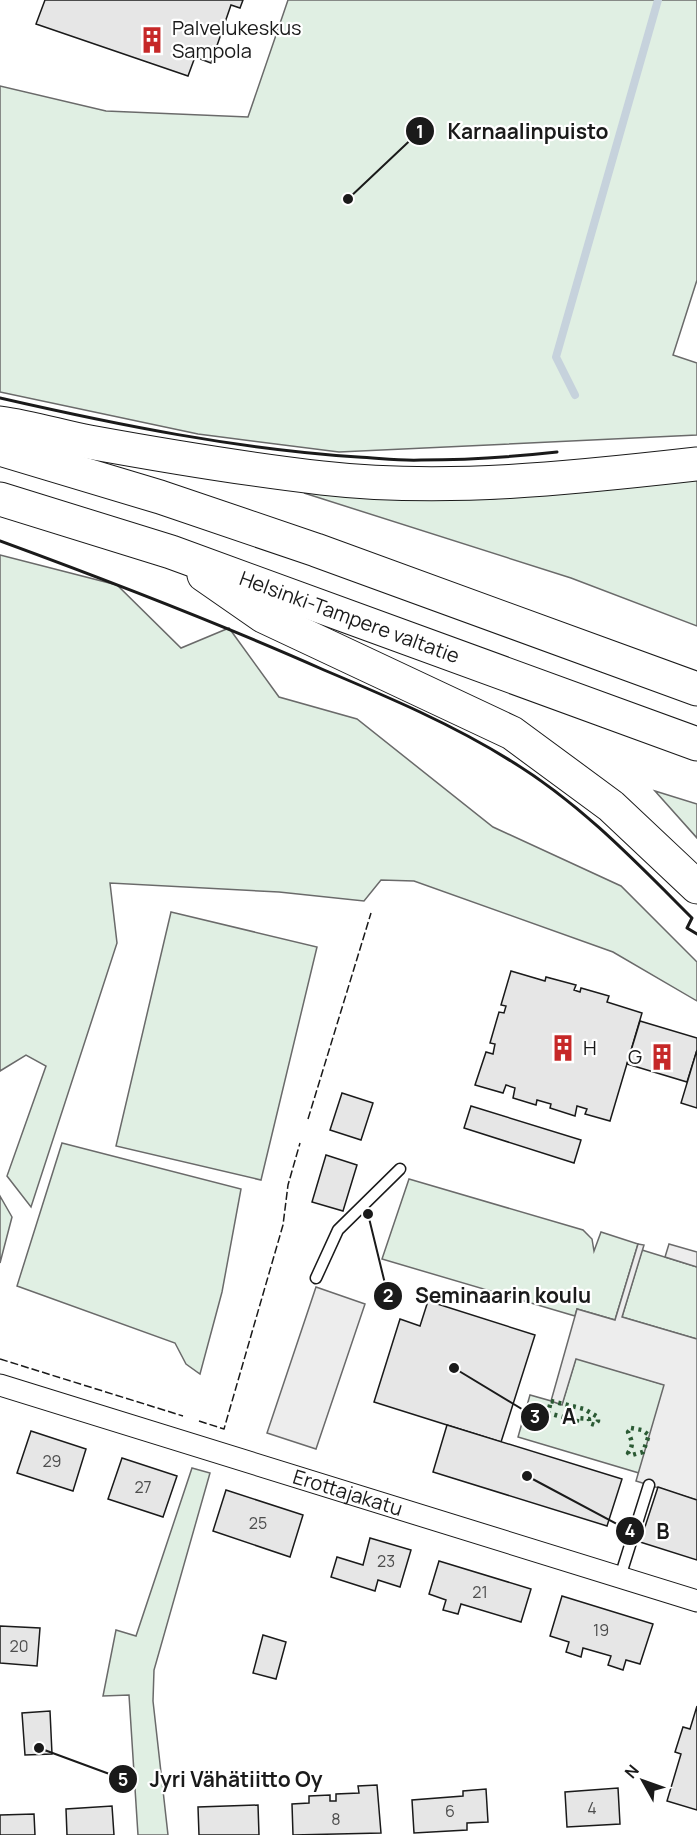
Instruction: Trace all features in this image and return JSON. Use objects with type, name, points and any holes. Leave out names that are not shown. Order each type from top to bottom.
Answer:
[{"type":"highway","points":[[0,423],[202,462],[324,478],[407,483],[503,482],[697,464]]},
{"type":"highway","points":[[0,449],[204,512],[580,645],[697,689]]},
{"type":"highway","name":"Helsinki-Tampere valtatie","points":[[0,499],[171,552],[697,744]]},
{"type":"highway","points":[[171,552],[263,616],[512,733],[611,806],[697,887]]},
{"type":"street","name":"Erottajakatu","points":[[0,1385],[697,1601]]},
{"type":"lane","points":[[316,1278],[338,1230],[400,1169]]},
{"type":"lane","points":[[620,1577],[649,1485]]},
{"type":"green space","points":[[288,0],[697,0],[697,280],[673,355],[697,363],[697,435],[339,452],[198,434],[0,392],[0,86],[106,111],[248,117]]},
{"type":"green space","points":[[697,478],[697,626],[571,578],[304,493],[491,499]]},
{"type":"green space","points":[[0,555],[117,585],[181,648],[229,628],[279,697],[357,719],[493,827],[621,886],[697,962],[697,1001],[613,952],[414,881],[381,880],[364,901],[279,892],[110,883],[117,943],[31,1207],[7,1176],[46,1066],[26,1055],[0,1071]]},
{"type":"green space","points":[[655,791],[697,804],[697,838]]},
{"type":"green space","points":[[171,912],[317,947],[261,1180],[116,1146]]},
{"type":"green space","points":[[62,1143],[241,1189],[222,1292],[200,1374],[186,1364],[175,1343],[17,1286]]},
{"type":"green space","points":[[409,1179],[583,1230],[592,1239],[594,1251],[601,1232],[638,1244],[615,1320],[577,1309],[575,1316],[382,1259]]},
{"type":"green space","points":[[0,1196],[12,1217],[0,1263]]},
{"type":"green space","points":[[642,1250],[697,1267],[697,1339],[622,1317]]},
{"type":"green space","points":[[576,1358],[665,1385],[639,1473],[518,1437],[530,1395],[562,1404]]},
{"type":"green space","points":[[192,1468],[210,1473],[154,1670],[153,1701],[168,1835],[138,1835],[129,1695],[103,1696],[116,1630],[136,1636]]},
{"type":"shaded area","points":[[638,1244],[644,1245],[622,1317],[697,1339],[697,1500],[636,1481],[664,1385],[576,1359],[562,1405],[551,1401],[577,1309],[615,1320]]},
{"type":"shaded area","points":[[669,1244],[697,1252],[697,1267],[665,1257]]},
{"type":"shaded area","points":[[316,1287],[365,1304],[316,1449],[267,1433]]},
{"type":"building","name":"Palvelukeskus Sampola","points":[[45,0],[243,0],[240,8],[231,5],[211,63],[195,57],[188,76],[36,24]]},
{"type":"building","name":"H","points":[[511,971],[545,981],[546,977],[576,985],[574,990],[580,992],[581,988],[609,996],[607,1002],[642,1013],[610,1121],[585,1114],[587,1109],[577,1106],[575,1116],[550,1108],[551,1104],[537,1100],[536,1105],[513,1098],[515,1088],[506,1085],[503,1093],[475,1085],[486,1052],[493,1054],[495,1044],[490,1043],[499,1012],[504,1013],[506,1006],[501,1005]]},
{"type":"building","name":"G","points":[[640,1021],[697,1038],[697,1050],[687,1082],[627,1064]]},
{"type":"building","points":[[697,1050],[697,1108],[681,1103]]},
{"type":"building","points":[[342,1093],[373,1103],[361,1140],[330,1130]]},
{"type":"building","points":[[471,1106],[581,1140],[574,1163],[464,1128]]},
{"type":"building","points":[[326,1155],[357,1165],[343,1211],[312,1202]]},
{"type":"building","points":[[428,1301],[535,1335],[501,1442],[374,1402],[400,1319],[420,1326]]},
{"type":"building","points":[[447,1425],[622,1479],[607,1526],[433,1472]]},
{"type":"building","points":[[31,1431],[86,1449],[73,1491],[17,1473]]},
{"type":"building","points":[[122,1458],[177,1476],[163,1517],[108,1499]]},
{"type":"building","points":[[658,1487],[697,1500],[697,1560],[640,1542]]},
{"type":"building","points":[[226,1490],[303,1515],[290,1557],[213,1531]]},
{"type":"building","points":[[370,1538],[411,1550],[400,1587],[378,1580],[375,1591],[331,1577],[337,1557],[363,1565]]},
{"type":"building","points":[[439,1561],[531,1589],[521,1622],[461,1604],[458,1614],[443,1610],[446,1600],[429,1594]]},
{"type":"building","points":[[562,1596],[653,1624],[640,1664],[626,1660],[623,1670],[608,1665],[611,1656],[583,1648],[581,1657],[566,1652],[569,1642],[550,1636]]},
{"type":"building","points":[[0,1626],[40,1628],[37,1666],[0,1663]]},
{"type":"building","points":[[263,1635],[286,1642],[276,1679],[253,1673]]},
{"type":"building","points":[[697,1706],[697,1810],[667,1801],[681,1754],[675,1752],[683,1727],[690,1729]]},
{"type":"building","points":[[50,1711],[52,1754],[25,1755],[22,1713]]},
{"type":"building","points":[[377,1785],[381,1833],[293,1835],[292,1804],[309,1803],[309,1796],[330,1795],[330,1801],[336,1801],[336,1794],[359,1793],[358,1786]]},
{"type":"building","points":[[618,1788],[620,1824],[567,1827],[565,1792]]},
{"type":"building","points":[[486,1789],[488,1822],[467,1823],[467,1830],[414,1833],[412,1800],[463,1796],[463,1791]]},
{"type":"building","points":[[258,1805],[259,1835],[199,1835],[198,1807]]},
{"type":"building","points":[[112,1806],[114,1835],[67,1835],[66,1809]]},
{"type":"building","points":[[34,1814],[35,1835],[0,1835],[0,1815]]},
{"type":"waterway","points":[[575,395],[556,357],[658,0]]},
{"type":"hedge","points":[[551,1401],[584,1409],[598,1417],[598,1421],[595,1425],[589,1423],[589,1419],[577,1418],[577,1421],[548,1413],[551,1401]]},
{"type":"hedge","points":[[631,1428],[642,1430],[649,1435],[643,1452],[632,1455],[628,1453],[632,1445],[628,1432],[631,1428]]},
{"type":"fence","points":[[308,1119],[371,913]]},
{"type":"fence","points":[[199,1421],[224,1429],[283,1225],[288,1185],[300,1143]]},
{"type":"fence","points":[[0,1359],[183,1416]]},
{"type":"wall","points":[[0,398],[178,435],[313,453],[413,460],[489,458],[557,452]]},
{"type":"wall","points":[[0,541],[82,571],[284,653],[372,690],[466,735],[511,761],[561,795],[584,814],[692,918],[687,928],[697,934]]},
{"type":"place","name":"Palvelukeskus Sampola","points":[[152,40]]},
{"type":"place","name":"Karnaalinpuisto","points":[[348,199]]},
{"type":"place","name":"H","points":[[563,1048]]},
{"type":"place","name":"G","points":[[662,1057]]},
{"type":"place","name":"Seminaarin koulu","points":[[368,1214]]},
{"type":"place","name":"A","points":[[454,1368]]},
{"type":"place","name":"B","points":[[527,1476]]},
{"type":"place","name":"Jyri Vähätiitto Oy","points":[[39,1748]]}]
